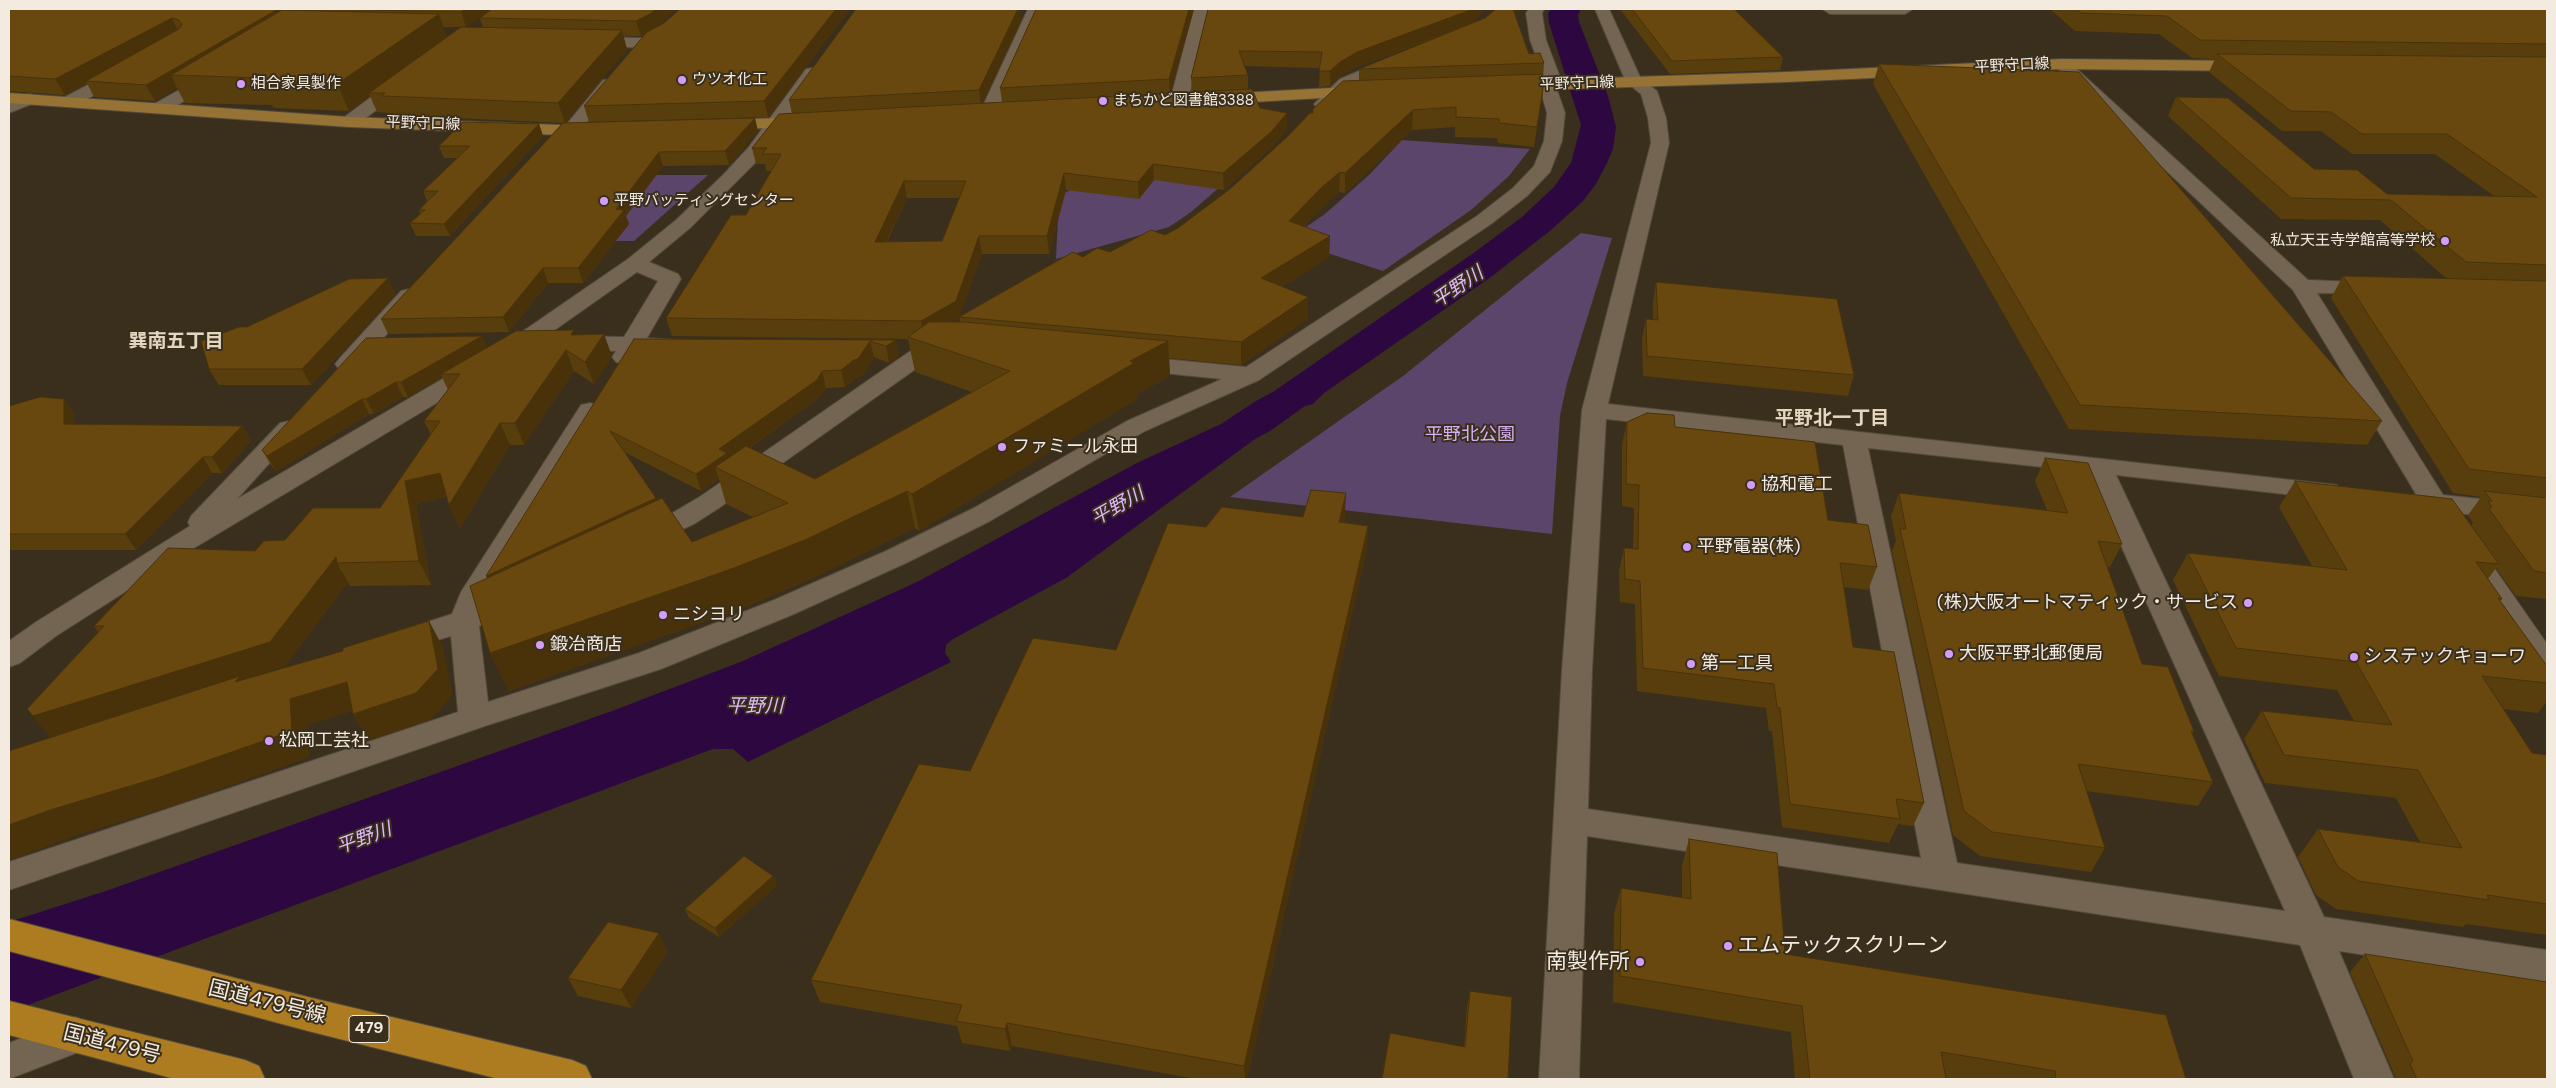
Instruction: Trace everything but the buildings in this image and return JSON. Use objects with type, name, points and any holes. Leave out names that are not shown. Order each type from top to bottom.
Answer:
[{"type":"highway","name":"国道479号線","points":[[9,935],[167,978],[572,1079]]},
{"type":"highway","name":"国道479号","points":[[42,1027],[245,1079]]},
{"type":"main road","name":"平野守口線","points":[[1489,87],[2062,64],[2270,66]]},
{"type":"main road","points":[[1160,102],[1383,91]]},
{"type":"main road","name":"平野守口線","points":[[9,98],[349,122],[567,129],[611,128]]},
{"type":"main road","points":[[970,113],[1008,111]]},
{"type":"main road","points":[[698,126],[824,121]]},
{"type":"street","points":[[264,9],[322,10]]},
{"type":"street","points":[[1179,101],[1185,70],[1202,9]]},
{"type":"street","points":[[9,876],[474,718],[650,661],[784,607],[973,519],[1136,426],[1251,375],[1484,220],[1520,192],[1543,168],[1553,141],[1556,113],[1555,85],[1538,40],[1534,13],[1536,9]]},
{"type":"street","points":[[1830,9],[1905,9]]},
{"type":"street","points":[[299,24],[322,10]]},
{"type":"street","points":[[1559,1079],[1572,820],[1577,670],[1594,410],[1660,144],[1657,118],[1649,91],[1634,82],[1604,10]]},
{"type":"street","points":[[1014,15],[1035,12]]},
{"type":"street","points":[[989,112],[1035,12]]},
{"type":"street","points":[[542,152],[567,129],[644,43],[660,34]]},
{"type":"street","points":[[577,42],[644,43]]},
{"type":"street","points":[[9,656],[46,630],[179,545],[524,341],[635,263],[683,224],[730,179],[776,124],[825,55]]},
{"type":"street","points":[[1309,118],[1346,83],[1363,73],[1408,56]]},
{"type":"street","points":[[68,102],[137,64]]},
{"type":"street","points":[[2062,64],[2302,286],[2434,502],[2547,666]]},
{"type":"street","points":[[160,108],[226,68]]},
{"type":"street","points":[[349,122],[417,72]]},
{"type":"street","points":[[103,104],[128,90]]},
{"type":"street","points":[[9,108],[28,99]]},
{"type":"street","points":[[474,718],[464,621],[475,592],[633,345],[670,279],[635,263]]},
{"type":"street","points":[[332,380],[424,279]]},
{"type":"street","points":[[2302,286],[2396,289]]},
{"type":"street","points":[[622,547],[684,518],[710,502],[929,348],[961,338]]},
{"type":"street","points":[[484,342],[524,341],[688,345]]},
{"type":"street","points":[[366,344],[396,343]]},
{"type":"street","points":[[899,347],[929,348]]},
{"type":"street","points":[[1106,361],[1251,375]]},
{"type":"street","points":[[179,545],[306,410]]},
{"type":"street","points":[[1594,410],[2355,494]]},
{"type":"street","points":[[1854,439],[1942,876]]},
{"type":"street","points":[[2098,465],[2313,932],[2374,1079]]},
{"type":"street","points":[[2394,498],[2547,514]]},
{"type":"street","points":[[371,651],[464,621],[534,588]]},
{"type":"street","points":[[1572,820],[2547,966]]},
{"type":"street","points":[[9,1061],[42,1027]]},
{"type":"green space","points":[[1402,140],[1530,149],[1509,176],[1471,210],[1383,271],[1287,240],[1325,214],[1370,174]]},
{"type":"green space","points":[[1260,152],[1191,212],[1169,227],[1056,259],[1059,195],[1152,156]]},
{"type":"green space","name":"平野バッティングセンター","points":[[551,175],[708,175],[634,241],[492,241]]},
{"type":"green space","name":"平野北公園","points":[[1581,233],[1612,238],[1567,383],[1560,416],[1552,534],[1230,497],[1403,376]]},
{"type":"water","name":"平野川","points":[[1551,9],[1581,9],[1578,15],[1579,22],[1608,96],[1616,127],[1613,149],[1607,163],[1596,184],[1583,201],[1551,230],[1491,277],[1324,393],[1313,404],[1305,406],[1270,431],[1255,439],[1066,578],[953,639],[946,645],[945,653],[951,662],[748,762],[733,749],[713,749],[9,1012],[9,922],[109,890],[612,711],[743,661],[917,582],[1137,463],[1221,424],[1273,392],[1475,252],[1522,217],[1554,187],[1571,163],[1581,125],[1549,23],[1548,14]]},
{"type":"place","name":"ウツオ化工","points":[[682,80]]},
{"type":"place","name":"相合家具製作","points":[[241,84]]},
{"type":"place","name":"まちかど図書館3388","points":[[1103,101]]},
{"type":"place","name":"平野バッティングセンター","points":[[604,201]]},
{"type":"place","name":"私立天王寺学館高等学校","points":[[2445,241]]},
{"type":"place","name":"ファミール永田","points":[[1002,447]]},
{"type":"place","name":"協和電工","points":[[1751,485]]},
{"type":"place","name":"平野電器(株)","points":[[1687,547]]},
{"type":"place","name":"(株)大阪オートマティック・サービス","points":[[2248,603]]},
{"type":"place","name":"ニシヨリ","points":[[663,615]]},
{"type":"place","name":"鍛冶商店","points":[[540,645]]},
{"type":"place","name":"大阪平野北郵便局","points":[[1949,654]]},
{"type":"place","name":"システックキョーワ","points":[[2354,657]]},
{"type":"place","name":"第一工具","points":[[1691,664]]},
{"type":"place","name":"松岡工芸社","points":[[269,741]]},
{"type":"place","name":"エムテックスクリーン","points":[[1728,946]]},
{"type":"place","name":"南製作所","points":[[1640,962]]},
{"type":"district","name":"巽南五丁目","points":[[176,342]]},
{"type":"district","name":"平野北一丁目","points":[[1832,419]]}]
